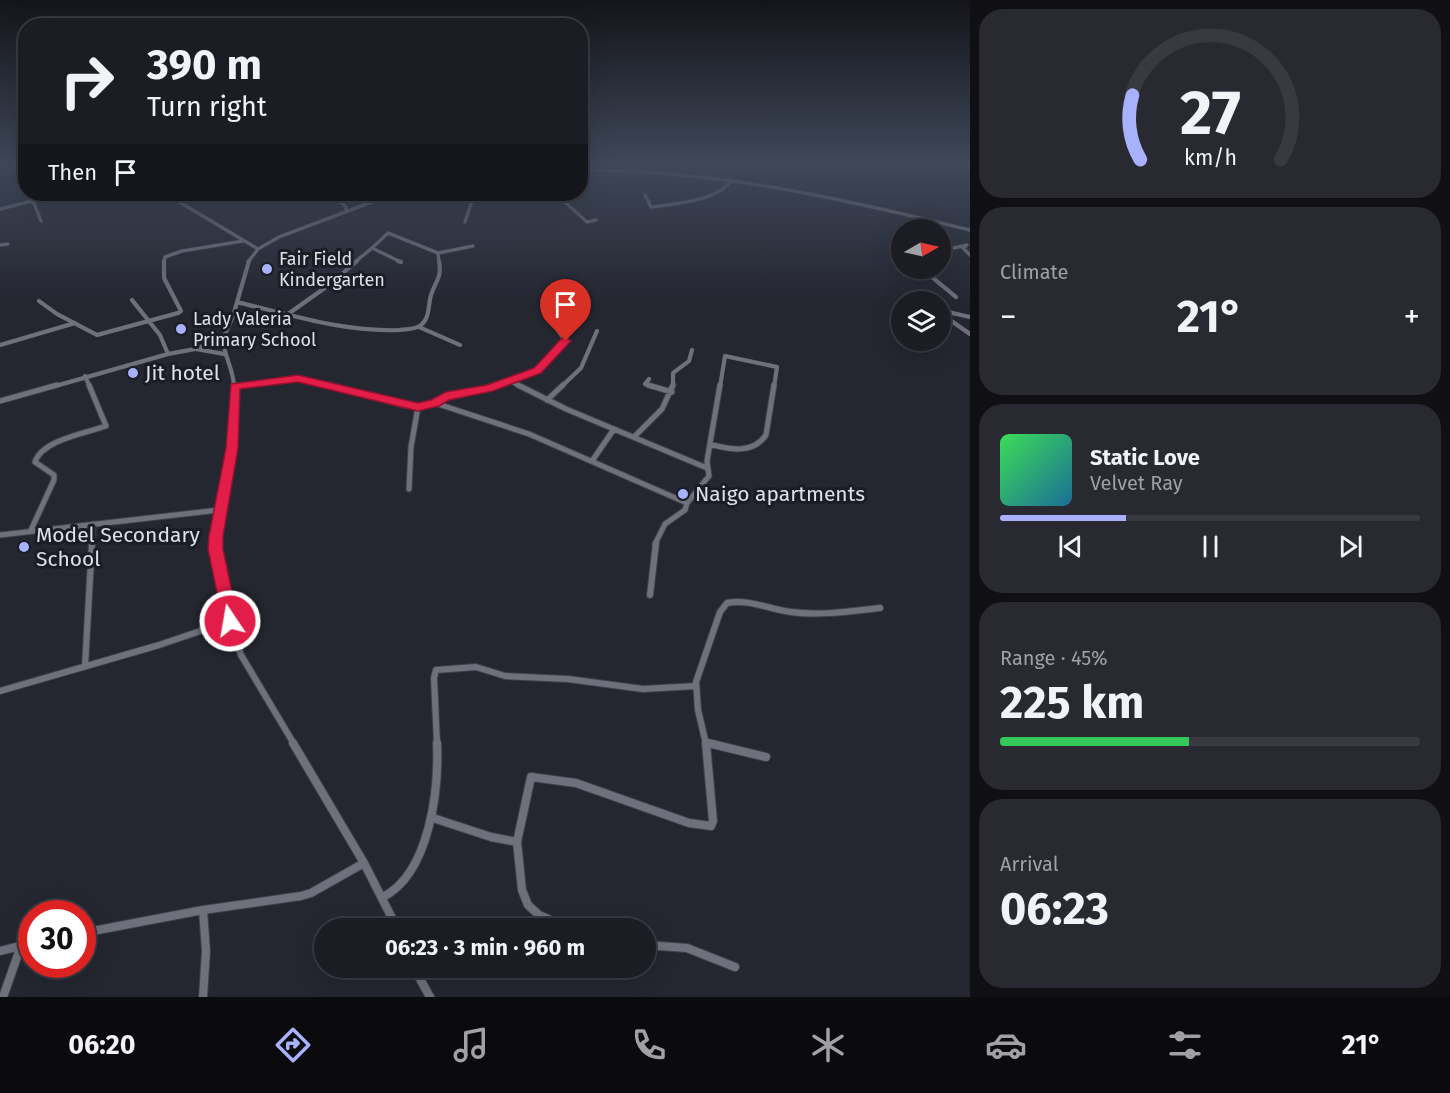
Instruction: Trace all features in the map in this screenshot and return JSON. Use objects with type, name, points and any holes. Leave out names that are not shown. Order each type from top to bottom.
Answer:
[{"type":"street","points":[[37,211],[41,221]]},
{"type":"street","points":[[193,211],[258,249]]},
{"type":"street","points":[[0,401],[85,376],[195,349],[223,339],[229,331],[247,263],[258,249],[279,237],[350,211]]},
{"type":"street","points":[[465,222],[469,211]]},
{"type":"street","points":[[574,211],[587,222],[597,220]]},
{"type":"street","points":[[888,211],[970,230]]},
{"type":"street","points":[[288,314],[329,285],[388,233],[438,253],[473,246]]},
{"type":"street","points":[[39,301],[97,335],[182,311],[169,292],[162,263],[165,257],[182,251],[243,241]]},
{"type":"street","points":[[0,245],[8,244]]},
{"type":"street","points":[[951,248],[969,245]]},
{"type":"street","points":[[969,245],[963,248],[970,255]]},
{"type":"street","points":[[372,248],[401,262]]},
{"type":"street","points":[[419,327],[427,316],[431,295],[441,274],[438,253]]},
{"type":"street","points":[[934,279],[956,297]]},
{"type":"street","points":[[132,300],[160,335],[168,354]]},
{"type":"street","points":[[237,302],[356,330],[396,330],[419,327],[460,345]]},
{"type":"street","points":[[970,317],[948,312],[950,320],[970,334]]},
{"type":"street","points":[[0,345],[75,323]]},
{"type":"street","points":[[235,386],[298,379],[418,407],[435,403],[446,396],[479,391],[537,371],[566,342],[554,323]]},
{"type":"street","points":[[547,400],[580,368],[597,331]]},
{"type":"street","points":[[223,339],[224,354],[232,370],[235,386],[232,448],[219,510],[216,549],[230,621],[241,655],[364,862],[392,918]]},
{"type":"street","points":[[195,349],[224,354]]},
{"type":"street","points":[[634,437],[666,405],[672,392],[673,373],[688,362],[692,356],[692,350]]},
{"type":"street","points":[[650,595],[652,564],[660,530],[668,521],[685,510],[687,503],[709,476],[707,468],[710,444],[725,356],[777,367],[766,435],[762,442],[758,446],[728,449],[710,444]]},
{"type":"street","points":[[31,530],[54,480],[54,475],[35,462],[35,457],[47,446],[100,428],[107,423],[85,376]]},
{"type":"street","points":[[649,379],[645,384],[672,392]]},
{"type":"street","points":[[510,381],[547,400],[707,468]]},
{"type":"street","points":[[435,403],[529,434],[687,503]]},
{"type":"street","points":[[409,489],[411,447],[418,407]]},
{"type":"street","points":[[592,461],[614,429]]},
{"type":"street","points":[[0,535],[219,510]]},
{"type":"street","points":[[85,666],[93,524]]},
{"type":"street","points":[[546,918],[539,915],[526,901],[517,842],[530,780],[534,777],[581,785],[704,826],[711,825],[713,821],[706,742],[698,710],[696,686],[720,612],[727,603],[756,602],[788,612],[811,614],[880,608]]},
{"type":"street","points":[[0,691],[159,645],[230,621]]},
{"type":"street","points":[[383,897],[400,887],[406,878],[422,847],[433,818],[439,768],[434,678],[436,670],[476,667],[505,676],[568,679],[643,689],[696,686]]},
{"type":"street","points":[[706,742],[766,757]]},
{"type":"street","points":[[433,818],[491,837],[517,842]]},
{"type":"street","points":[[96,930],[311,893],[364,862]]},
{"type":"street","points":[[203,997],[206,951],[204,910]]},
{"type":"street","points":[[656,946],[687,948],[735,967]]},
{"type":"street","points":[[0,951],[18,947]]},
{"type":"street","points":[[3,997],[18,954]]},
{"type":"street","points":[[420,978],[430,997]]},
{"type":"place","name":"Fair Field Kindergarten","points":[[267,269]]},
{"type":"place","name":"Lady Valeria Primary School","points":[[181,329]]},
{"type":"place","name":"Jit hotel","points":[[133,373]]},
{"type":"place","name":"Naigo apartments","points":[[683,494]]},
{"type":"place","name":"Model Secondary School","points":[[24,547]]},
{"type":"route","points":[[230,621],[216,549],[216,523],[232,448],[235,386],[298,379],[418,407],[435,403],[446,396],[479,391],[537,371],[566,341]]}]
